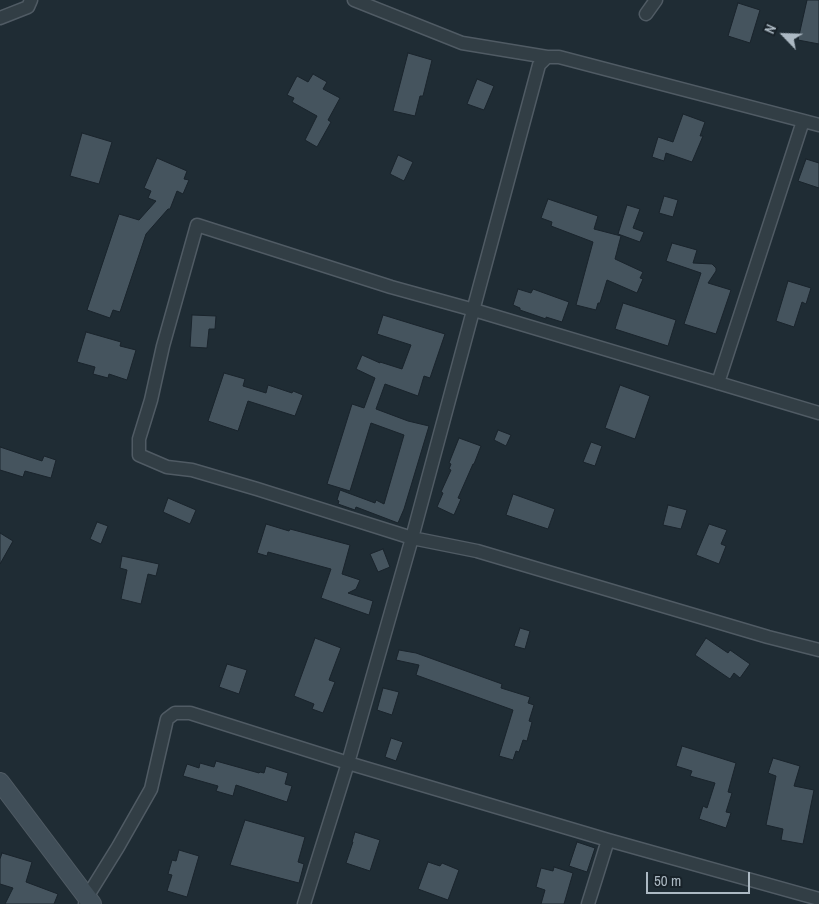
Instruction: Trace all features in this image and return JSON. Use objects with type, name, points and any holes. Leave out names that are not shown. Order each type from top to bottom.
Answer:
[{"type":"street","points":[[0,18],[28,7],[32,0]]},
{"type":"street","points":[[354,0],[462,43],[547,57],[559,56],[819,125]]},
{"type":"street","points":[[646,14],[656,0]]},
{"type":"street","points":[[304,904],[348,763],[412,538],[539,65],[547,57]]},
{"type":"street","points":[[718,383],[803,121]]},
{"type":"street","points":[[819,413],[391,287],[197,225],[181,277],[151,400],[139,439],[139,455],[167,467],[192,470],[412,538],[477,551],[768,637],[819,650]]},
{"type":"street","points":[[0,782],[88,902],[151,789],[167,719],[175,713],[190,714],[608,840],[819,899]]},
{"type":"street","points":[[588,904],[608,840]]},
{"type":"building","points":[[807,0],[819,0],[819,44],[798,40]]},
{"type":"building","points":[[738,3],[760,10],[750,43],[728,36]]},
{"type":"building","points":[[408,53],[432,60],[423,96],[420,96],[415,116],[393,111]]},
{"type":"building","points":[[313,74],[327,82],[323,89],[340,98],[328,120],[331,122],[317,147],[305,140],[317,116],[292,102],[294,98],[287,95],[297,76],[308,82]]},
{"type":"building","points":[[477,79],[494,86],[484,110],[467,104]]},
{"type":"building","points":[[683,114],[705,122],[700,136],[703,136],[692,162],[666,153],[664,161],[652,157],[658,137],[673,142]]},
{"type":"building","points":[[82,133],[112,142],[99,184],[70,176]]},
{"type":"building","points":[[398,155],[413,162],[404,181],[390,174]]},
{"type":"building","points":[[157,158],[187,171],[184,179],[189,180],[183,194],[177,191],[170,209],[146,234],[120,312],[113,310],[110,318],[87,310],[119,214],[139,220],[156,201],[148,198],[151,191],[144,188]]},
{"type":"building","points":[[806,159],[819,163],[819,188],[798,181]]},
{"type":"building","points":[[664,196],[678,200],[673,217],[659,213]]},
{"type":"building","points":[[548,199],[598,216],[594,229],[621,236],[615,259],[643,272],[640,278],[643,279],[637,293],[607,280],[596,310],[576,305],[593,242],[551,226],[552,222],[541,218]]},
{"type":"building","points":[[627,205],[640,209],[633,228],[644,232],[640,242],[618,234]]},
{"type":"building","points":[[672,243],[697,250],[693,263],[712,264],[716,268],[708,283],[731,290],[716,334],[684,324],[701,273],[666,261]]},
{"type":"building","points":[[788,281],[811,288],[806,304],[802,302],[794,327],[776,321]]},
{"type":"building","points":[[518,289],[531,293],[533,289],[569,302],[562,322],[546,317],[546,319],[520,310],[520,308],[513,305]]},
{"type":"building","points":[[623,303],[676,320],[668,346],[615,329]]},
{"type":"building","points":[[192,315],[216,316],[215,329],[209,329],[207,348],[190,347]]},
{"type":"building","points":[[383,315],[445,334],[430,378],[424,376],[418,396],[385,384],[376,409],[408,421],[429,426],[398,523],[356,507],[355,510],[338,504],[339,501],[337,500],[340,490],[375,503],[376,500],[384,504],[404,435],[371,423],[350,491],[327,484],[352,404],[364,408],[375,378],[356,369],[362,355],[380,363],[402,369],[411,345],[377,334]]},
{"type":"building","points":[[86,332],[121,342],[120,346],[136,350],[127,380],[109,374],[108,378],[93,374],[95,367],[77,362]]},
{"type":"building","points":[[224,373],[245,379],[243,386],[266,393],[268,385],[303,395],[295,416],[248,401],[238,431],[208,421]]},
{"type":"building","points":[[620,385],[650,396],[635,439],[605,428]]},
{"type":"building","points":[[498,430],[511,435],[506,446],[494,440]]},
{"type":"building","points":[[459,438],[481,446],[458,498],[461,499],[454,515],[437,507],[443,493],[441,492],[451,470],[449,469],[451,464],[449,463]]},
{"type":"building","points":[[591,442],[602,446],[595,466],[583,462]]},
{"type":"building","points":[[0,447],[42,461],[44,456],[56,460],[51,478],[25,471],[23,477],[0,470]]},
{"type":"building","points":[[513,494],[555,509],[548,529],[506,515]]},
{"type":"building","points":[[168,498],[196,510],[190,524],[163,512]]},
{"type":"building","points":[[668,505],[687,510],[681,529],[663,525]]},
{"type":"building","points":[[97,522],[108,526],[101,544],[90,539]]},
{"type":"building","points":[[266,524],[350,545],[342,574],[360,580],[356,589],[348,593],[373,601],[369,615],[321,598],[331,569],[268,552],[267,556],[257,553]]},
{"type":"building","points":[[709,524],[727,530],[721,544],[726,546],[719,564],[696,555]]},
{"type":"building","points":[[0,533],[13,541],[0,564]]},
{"type":"building","points":[[383,549],[390,567],[378,572],[370,554]]},
{"type":"building","points":[[122,556],[159,564],[156,576],[148,574],[141,604],[121,599],[127,570],[120,568]]},
{"type":"building","points":[[520,628],[530,631],[525,649],[514,646]]},
{"type":"building","points":[[315,638],[341,648],[329,680],[335,682],[323,713],[312,709],[314,704],[294,696]]},
{"type":"building","points":[[706,638],[728,653],[730,650],[750,664],[740,678],[734,673],[730,679],[695,655]]},
{"type":"building","points":[[399,650],[416,653],[502,684],[501,688],[530,697],[528,703],[534,705],[529,721],[532,722],[527,741],[523,740],[519,752],[516,751],[513,760],[499,756],[513,710],[416,675],[419,665],[396,660]]},
{"type":"building","points":[[227,664],[247,670],[239,694],[219,687]]},
{"type":"building","points":[[383,688],[399,692],[392,715],[377,710]]},
{"type":"building","points":[[391,738],[403,742],[396,761],[385,757]]},
{"type":"building","points":[[682,746],[736,763],[728,792],[732,793],[726,812],[731,813],[726,828],[699,819],[703,806],[707,808],[715,783],[690,776],[692,771],[676,766]]},
{"type":"building","points":[[773,758],[800,766],[794,786],[814,790],[803,844],[781,840],[783,829],[766,825],[776,776],[768,773]]},
{"type":"building","points":[[216,761],[259,773],[264,773],[266,766],[288,773],[285,784],[292,786],[287,802],[236,785],[233,796],[216,791],[218,786],[183,776],[187,764],[199,768],[200,763],[214,767]]},
{"type":"building","points":[[245,820],[305,837],[298,862],[304,864],[299,883],[230,865]]},
{"type":"building","points":[[355,832],[380,840],[370,871],[346,863]]},
{"type":"building","points":[[577,842],[595,848],[587,872],[569,866]]},
{"type":"building","points":[[179,850],[199,856],[187,897],[167,891],[172,875],[168,874],[172,860],[176,861]]},
{"type":"building","points":[[2,853],[32,862],[26,882],[58,894],[54,904],[5,904],[13,888],[0,884],[0,859]]},
{"type":"building","points":[[428,862],[440,866],[442,863],[459,870],[448,900],[418,889]]},
{"type":"building","points":[[554,867],[573,873],[564,904],[541,904],[545,890],[536,887],[541,868],[553,871]]}]
